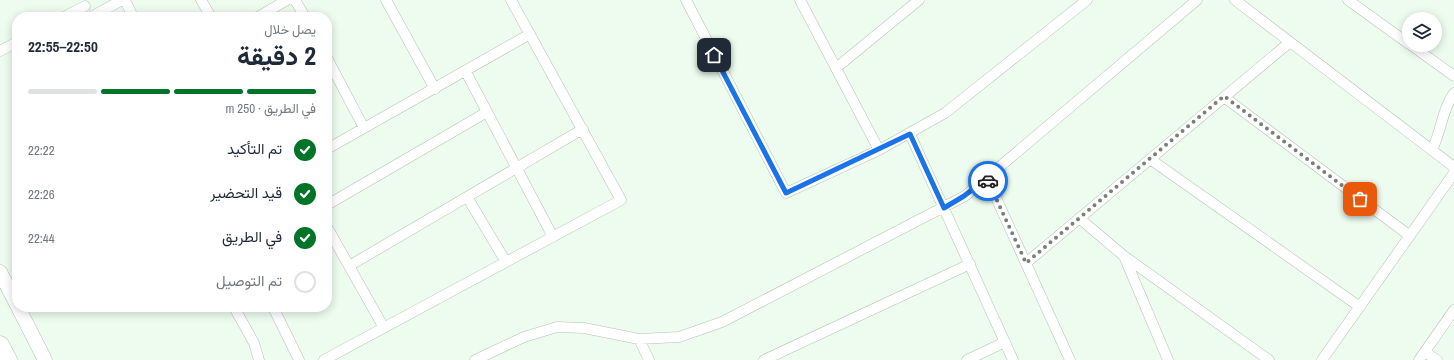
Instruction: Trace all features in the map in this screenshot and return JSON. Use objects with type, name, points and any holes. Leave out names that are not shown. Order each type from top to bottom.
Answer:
[{"type":"highway","points":[[0,345],[8,360]]},
{"type":"main road","points":[[0,272],[12,295]]},
{"type":"main road","points":[[21,312],[46,360]]},
{"type":"street","points":[[100,12],[122,0]]},
{"type":"street","points":[[125,0],[131,12]]},
{"type":"street","points":[[201,0],[208,12]]},
{"type":"street","points":[[267,12],[287,0]]},
{"type":"street","points":[[295,0],[301,12]]},
{"type":"street","points":[[386,0],[435,89]]},
{"type":"street","points":[[324,360],[622,200],[511,0]]},
{"type":"street","points":[[686,0],[786,193],[879,150],[946,113],[977,90],[1087,0]]},
{"type":"street","points":[[800,0],[879,150]]},
{"type":"street","points":[[902,13],[911,0]]},
{"type":"street","points":[[836,68],[919,0]]},
{"type":"street","points":[[475,360],[524,337],[557,327],[584,328],[639,339],[679,337],[722,322],[944,208],[964,196],[1197,0]]},
{"type":"street","points":[[1235,0],[1454,167]]},
{"type":"street","points":[[1348,0],[1402,38]]},
{"type":"street","points":[[71,12],[83,3],[88,12]]},
{"type":"street","points":[[332,146],[466,72],[530,34]]},
{"type":"street","points":[[1026,263],[1290,42]]},
{"type":"street","points":[[0,51],[12,45]]},
{"type":"street","points":[[1421,52],[1454,76]]},
{"type":"street","points":[[332,67],[364,128]]},
{"type":"street","points":[[466,72],[553,237]]},
{"type":"street","points":[[1432,150],[1438,138],[1442,120],[1454,93]]},
{"type":"street","points":[[1224,96],[1410,236]]},
{"type":"street","points":[[332,202],[487,112]]},
{"type":"street","points":[[349,266],[583,129]]},
{"type":"street","points":[[910,134],[1013,360]]},
{"type":"street","points":[[1150,159],[1360,307]]},
{"type":"street","points":[[1322,360],[1454,174]]},
{"type":"street","points":[[987,178],[1070,360]]},
{"type":"street","points":[[467,197],[506,262]]},
{"type":"street","points":[[1079,218],[1124,256],[1270,360]]},
{"type":"street","points":[[332,236],[384,328]]},
{"type":"street","points":[[1124,256],[1168,360]]},
{"type":"street","points":[[764,360],[785,356],[970,264]]},
{"type":"street","points":[[1437,360],[1422,356],[1454,310]]},
{"type":"street","points":[[237,312],[254,343],[259,360]]},
{"type":"street","points":[[275,312],[299,360]]},
{"type":"street","points":[[639,339],[649,360]]},
{"type":"street","points":[[967,360],[1005,342]]},
{"type":"way so far","points":[[988,181],[1026,263],[1224,96],[1360,199]]},
{"type":"route","points":[[714,55],[786,193],[910,134],[944,208],[964,196],[987,178],[988,181]]}]
